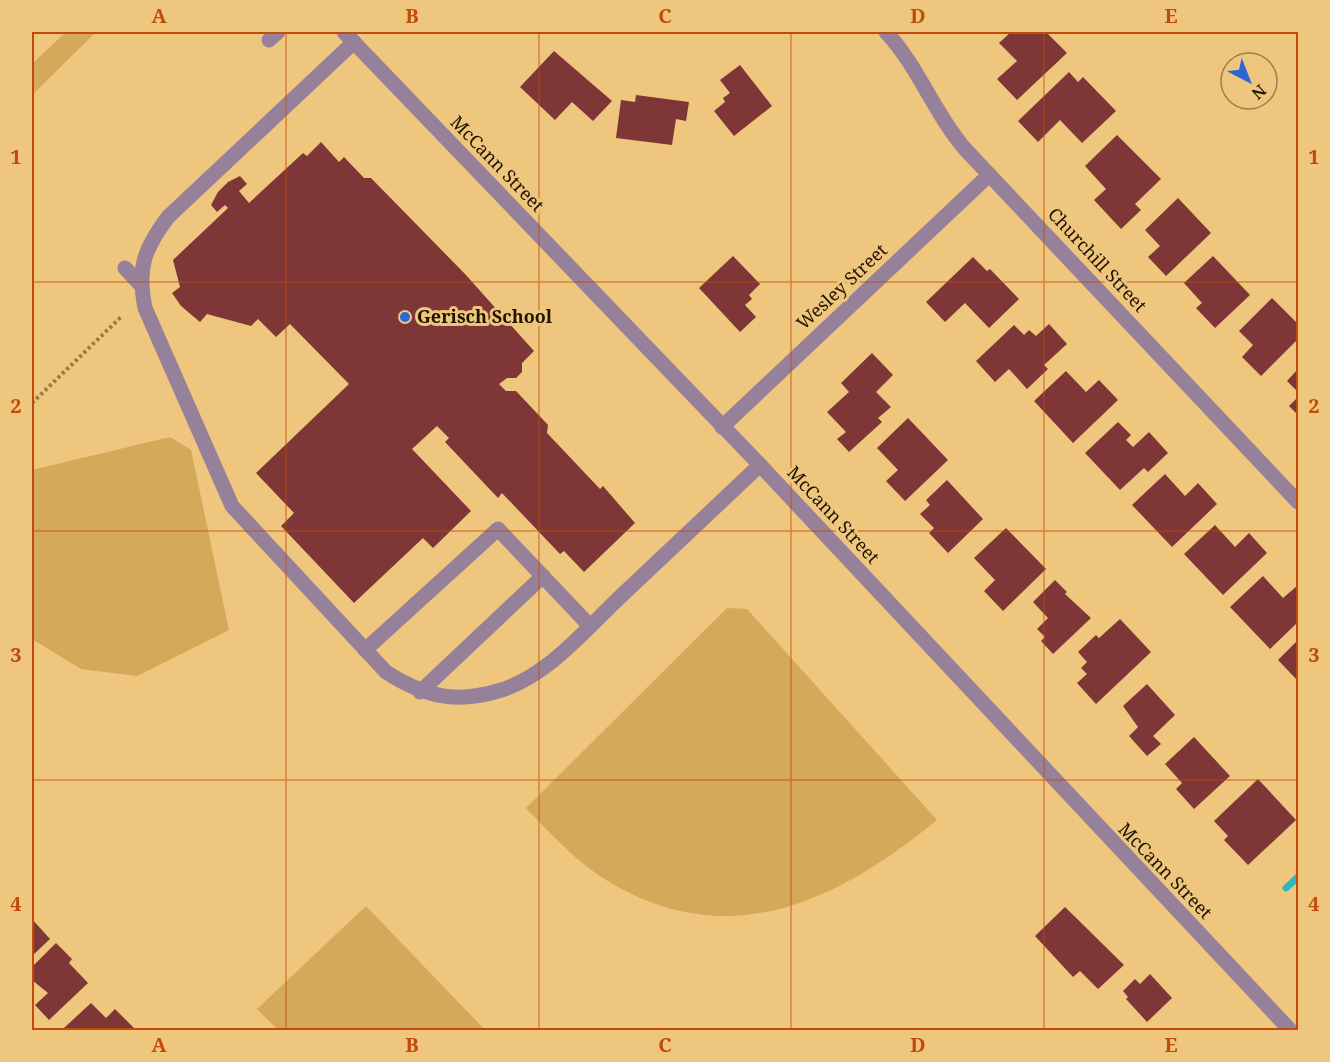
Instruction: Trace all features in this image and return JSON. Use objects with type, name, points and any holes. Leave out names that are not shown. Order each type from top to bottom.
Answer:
[{"type":"street","name":"Churchill Street","points":[[886,32],[899,46],[948,129],[1299,502]]},
{"type":"street","points":[[349,37],[168,216],[150,241],[143,262],[140,284],[145,308],[232,506],[386,672],[420,692],[444,697],[499,691],[514,685],[559,654],[760,465]]},
{"type":"street","name":"McCann Street","points":[[349,37],[760,465],[1290,1030]]},
{"type":"street","name":"Wesley Street","points":[[722,427],[989,175]]},
{"type":"street","points":[[125,268],[140,284]]},
{"type":"street","points":[[365,650],[498,530],[590,625]]},
{"type":"street","points":[[420,692],[543,576]]},
{"type":"path","points":[[32,403],[122,316]]},
{"type":"shaded area","points":[[66,32],[96,32],[32,95],[32,64]]},
{"type":"shaded area","points":[[170,437],[191,450],[229,630],[137,676],[81,669],[32,639],[32,470]]},
{"type":"shaded area","points":[[727,608],[747,609],[937,820],[900,849],[862,874],[823,894],[783,908],[741,915],[699,914],[656,904],[611,883],[576,858],[526,808]]},
{"type":"shaded area","points":[[366,906],[485,1030],[278,1030],[257,1009]]},
{"type":"building","points":[[525,32],[560,32],[560,34],[525,34]]},
{"type":"building","points":[[1011,32],[1046,32],[1067,53],[1017,100],[997,79],[1017,61],[999,43]]},
{"type":"building","points":[[554,51],[612,101],[593,121],[572,102],[555,120],[520,87]]},
{"type":"building","points":[[740,65],[772,106],[734,136],[714,111],[725,102],[723,98],[730,93],[720,80]]},
{"type":"building","points":[[1069,72],[1078,82],[1083,77],[1116,111],[1082,143],[1060,120],[1038,142],[1018,121]]},
{"type":"building","points":[[636,95],[689,102],[686,121],[676,119],[672,145],[616,138],[621,100],[635,102]]},
{"type":"building","points":[[1117,135],[1161,179],[1135,204],[1141,210],[1121,229],[1094,200],[1106,189],[1085,166]]},
{"type":"building","points":[[321,142],[339,162],[344,157],[364,178],[371,178],[465,274],[534,351],[522,363],[522,372],[516,378],[507,378],[499,384],[506,391],[516,391],[548,425],[547,433],[600,489],[603,486],[635,523],[584,572],[564,551],[560,554],[502,493],[498,498],[445,442],[449,438],[437,426],[412,449],[471,511],[433,548],[423,538],[354,603],[281,526],[294,513],[256,473],[349,384],[290,324],[276,337],[258,319],[251,326],[207,314],[200,322],[181,306],[172,293],[180,287],[173,260],[228,208],[225,205],[217,212],[211,205],[218,192],[228,182],[240,176],[247,184],[239,191],[249,203],[303,153],[307,156]]},
{"type":"building","points":[[1178,198],[1211,233],[1166,276],[1148,257],[1160,246],[1145,230]]},
{"type":"building","points":[[733,256],[760,284],[749,295],[752,299],[745,305],[756,317],[740,332],[699,288]]},
{"type":"building","points":[[1213,256],[1250,295],[1215,328],[1196,308],[1202,303],[1184,283]]},
{"type":"building","points":[[973,257],[987,271],[990,269],[1019,299],[989,328],[965,303],[945,322],[926,302]]},
{"type":"building","points":[[1272,298],[1298,324],[1298,339],[1261,376],[1242,357],[1253,345],[1239,331]]},
{"type":"building","points":[[1049,324],[1067,344],[1044,365],[1048,369],[1027,389],[1009,369],[995,382],[976,361],[1014,325],[1024,335],[1029,330],[1036,336]]},
{"type":"building","points":[[872,353],[893,375],[876,392],[891,407],[878,418],[882,422],[849,452],[837,439],[846,432],[827,412],[849,392],[841,383]]},
{"type":"building","points":[[1298,369],[1298,392],[1287,381]]},
{"type":"building","points":[[1066,371],[1086,392],[1099,380],[1118,400],[1073,443],[1034,401]]},
{"type":"building","points":[[1298,397],[1298,415],[1289,406]]},
{"type":"building","points":[[908,418],[948,460],[905,501],[886,481],[898,470],[877,448]]},
{"type":"building","points":[[1118,422],[1131,435],[1126,440],[1133,447],[1149,432],[1168,453],[1148,472],[1144,468],[1120,490],[1085,453]]},
{"type":"building","points":[[1165,474],[1185,496],[1198,483],[1217,504],[1172,547],[1132,505]]},
{"type":"building","points":[[947,480],[983,519],[948,553],[929,533],[934,528],[920,514],[930,505],[926,500]]},
{"type":"building","points":[[1215,525],[1235,547],[1249,533],[1267,553],[1223,595],[1184,554]]},
{"type":"building","points":[[1006,528],[1046,569],[1003,611],[984,591],[995,580],[974,558]]},
{"type":"building","points":[[1263,576],[1283,598],[1297,586],[1298,588],[1298,622],[1270,649],[1230,607]]},
{"type":"building","points":[[1055,580],[1067,592],[1065,594],[1091,618],[1053,654],[1041,641],[1045,637],[1037,629],[1048,618],[1033,602]]},
{"type":"building","points":[[1120,619],[1151,652],[1096,704],[1077,683],[1087,674],[1081,668],[1087,662],[1078,652],[1096,635],[1099,638]]},
{"type":"building","points":[[1298,640],[1298,681],[1278,660]]},
{"type":"building","points":[[1147,684],[1175,715],[1153,736],[1161,744],[1147,756],[1129,736],[1138,727],[1123,706]]},
{"type":"building","points":[[1194,737],[1230,776],[1194,809],[1176,789],[1182,783],[1165,764]]},
{"type":"building","points":[[1258,779],[1296,820],[1248,865],[1224,840],[1228,836],[1214,821]]},
{"type":"building","points":[[1065,907],[1124,965],[1098,989],[1080,971],[1073,977],[1035,936]]},
{"type":"building","points":[[32,919],[50,939],[32,956]]},
{"type":"building","points":[[56,943],[72,959],[69,963],[88,983],[49,1020],[35,1005],[48,993],[32,980],[32,967]]},
{"type":"building","points":[[1150,974],[1172,998],[1147,1022],[1126,999],[1128,997],[1123,991],[1135,979],[1140,984]]},
{"type":"building","points":[[91,1003],[106,1018],[115,1009],[136,1030],[66,1030],[64,1028]]},
{"type":"waterway","points":[[1286,888],[1298,877]]},
{"type":"place","name":"Gerisch School","points":[[405,317]]}]
